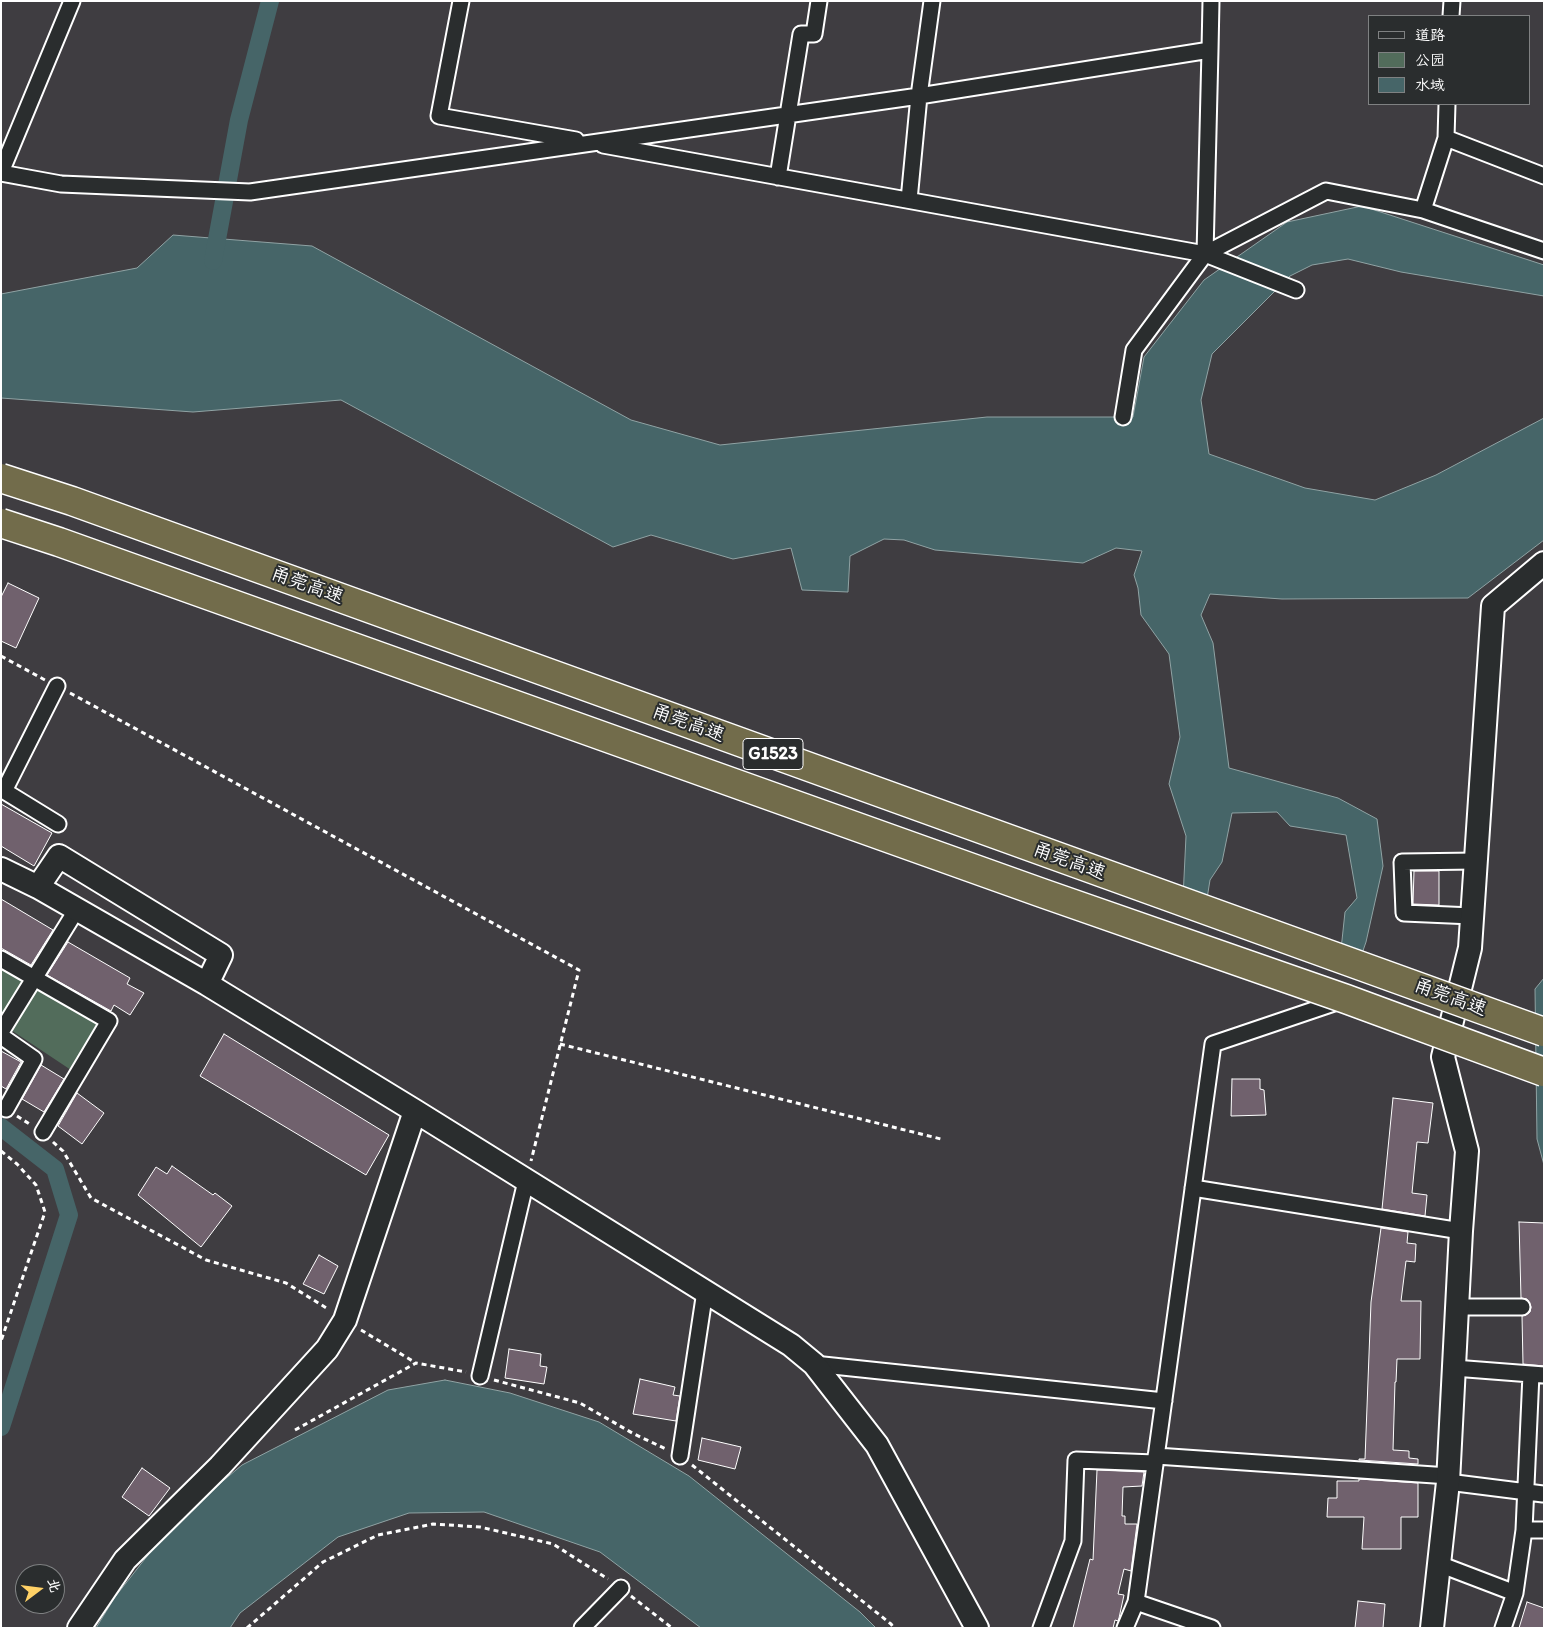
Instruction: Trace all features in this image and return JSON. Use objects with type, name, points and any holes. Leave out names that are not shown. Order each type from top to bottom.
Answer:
[{"type":"highway","name":"甬莞高速","points":[[1,478],[72,501],[1544,1032]]},
{"type":"highway","name":"甬莞高速","points":[[1,523],[59,542],[1023,887],[1346,999],[1544,1072]]},
{"type":"street","points":[[72,1],[1,172],[62,184],[250,192],[919,96],[1210,50]]},
{"type":"street","points":[[461,1],[439,116],[1205,254],[1291,288]]},
{"type":"street","points":[[778,177],[801,34],[814,34],[819,1]]},
{"type":"street","points":[[909,200],[919,96],[932,1]]},
{"type":"street","points":[[1205,254],[1210,1]]},
{"type":"street","points":[[1451,15],[1452,1]]},
{"type":"street","points":[[1423,210],[1446,138],[1447,105]]},
{"type":"street","points":[[1446,138],[1544,176]]},
{"type":"street","points":[[1123,417],[1134,350],[1205,254],[1326,191],[1423,210],[1544,251]]},
{"type":"street","points":[[1432,1628],[1448,1479],[1467,1152],[1443,1057],[1470,948],[1493,606],[1544,563]]},
{"type":"street","points":[[57,686],[3,790],[58,824]]},
{"type":"street","points":[[38,887],[59,856],[221,955],[206,984]]},
{"type":"street","points":[[1472,916],[1404,913],[1402,862],[1476,862]]},
{"type":"street","points":[[1,869],[38,887],[206,984],[415,1111],[705,1291],[790,1346],[814,1364],[877,1445],[977,1628]]},
{"type":"street","points":[[1,1032],[77,910]]},
{"type":"street","points":[[1,959],[109,1022],[43,1132]]},
{"type":"street","points":[[1125,1628],[1136,1602],[1213,1044],[1346,999]]},
{"type":"street","points":[[1,1036],[34,1059],[6,1109]]},
{"type":"street","points":[[79,1628],[125,1560],[220,1466],[327,1350],[345,1320],[415,1111]]},
{"type":"street","points":[[480,1376],[526,1181]]},
{"type":"street","points":[[1193,1188],[1461,1231]]},
{"type":"street","points":[[680,1456],[705,1291]]},
{"type":"street","points":[[1457,1307],[1522,1307]]},
{"type":"street","points":[[814,1364],[1164,1401]]},
{"type":"street","points":[[1454,1368],[1538,1375],[1524,1530],[1515,1593],[1503,1628]]},
{"type":"street","points":[[1041,1628],[1073,1541],[1076,1460],[1156,1460],[1448,1479],[1543,1494]]},
{"type":"street","points":[[1524,1530],[1544,1530]]},
{"type":"street","points":[[1439,1564],[1515,1593]]},
{"type":"street","points":[[582,1628],[621,1588]]},
{"type":"street","points":[[1136,1602],[1212,1628]]},
{"type":"path","points":[[1,656],[579,970],[526,1181]]},
{"type":"path","points":[[560,1044],[941,1139]]},
{"type":"path","points":[[6,1109],[43,1132],[63,1151],[92,1198],[206,1260],[286,1283],[416,1363],[462,1371],[580,1403],[634,1434],[680,1456],[884,1618],[894,1628]]},
{"type":"path","points":[[1,1151],[17,1164],[36,1185],[46,1212],[1,1341]]},
{"type":"path","points":[[296,1430],[416,1363]]},
{"type":"path","points":[[247,1628],[323,1562],[378,1535],[432,1524],[480,1527],[553,1544],[621,1588],[672,1628]]},
{"type":"green space","points":[[1,964],[27,978],[1,1023]]},
{"type":"green space","points":[[35,984],[101,1024],[74,1072],[8,1028]]},
{"type":"water","points":[[1362,206],[1544,265],[1544,296],[1401,272],[1348,259],[1312,265],[1290,276],[1212,354],[1201,400],[1209,454],[1305,488],[1375,500],[1436,475],[1544,418],[1544,540],[1468,598],[1282,599],[1210,594],[1201,615],[1213,643],[1229,768],[1338,798],[1377,819],[1383,866],[1366,942],[1358,965],[1340,959],[1345,912],[1357,898],[1346,835],[1290,826],[1277,812],[1232,813],[1222,862],[1210,880],[1205,911],[1183,898],[1186,836],[1169,784],[1180,737],[1169,654],[1141,615],[1138,588],[1134,575],[1142,551],[1116,548],[1083,563],[935,550],[904,540],[884,539],[850,556],[848,592],[802,590],[791,548],[733,559],[651,535],[613,547],[341,400],[193,412],[1,398],[1,294],[137,268],[173,235],[312,246],[631,420],[720,445],[987,417],[1133,417],[1144,357],[1204,280],[1287,222]]},
{"type":"water","points":[[1544,978],[1544,1165],[1537,1139],[1535,989]]},
{"type":"water","points":[[445,1380],[510,1393],[599,1422],[689,1476],[860,1612],[876,1628],[701,1628],[600,1552],[484,1512],[409,1513],[338,1537],[240,1613],[230,1628],[96,1628],[115,1597],[174,1522],[242,1465],[388,1390]]},
{"type":"building","points":[[8,583],[39,598],[16,648],[1,641],[1,597]]},
{"type":"building","points":[[1,804],[52,833],[34,866],[1,846]]},
{"type":"building","points":[[1414,871],[1439,871],[1439,905],[1413,904]]},
{"type":"building","points":[[1,899],[53,930],[31,965],[1,948]]},
{"type":"building","points":[[68,942],[130,978],[127,984],[144,993],[130,1015],[114,1005],[111,1011],[47,975]]},
{"type":"building","points":[[224,1034],[389,1135],[366,1175],[200,1076]]},
{"type":"building","points":[[1,1051],[21,1062],[6,1089],[1,1086]]},
{"type":"building","points":[[41,1065],[64,1079],[44,1112],[22,1099]]},
{"type":"building","points":[[1232,1079],[1260,1079],[1260,1089],[1264,1090],[1266,1115],[1231,1116]]},
{"type":"building","points":[[77,1093],[104,1113],[82,1144],[58,1126]]},
{"type":"building","points":[[1393,1098],[1433,1103],[1428,1143],[1417,1142],[1412,1193],[1427,1195],[1425,1216],[1382,1209]]},
{"type":"building","points":[[172,1166],[232,1206],[201,1247],[138,1195],[156,1167],[167,1174]]},
{"type":"building","points":[[1519,1222],[1544,1223],[1544,1366],[1523,1364],[1522,1316],[1530,1312],[1531,1307],[1527,1299],[1521,1298]]},
{"type":"building","points":[[1381,1228],[1408,1232],[1407,1243],[1416,1244],[1415,1262],[1406,1261],[1401,1301],[1421,1301],[1420,1359],[1397,1359],[1393,1450],[1409,1451],[1409,1458],[1418,1459],[1418,1464],[1359,1460],[1365,1459],[1371,1302]]},
{"type":"building","points":[[319,1255],[338,1266],[324,1294],[303,1284]]},
{"type":"building","points":[[509,1349],[541,1354],[540,1366],[547,1367],[544,1384],[505,1378]]},
{"type":"building","points":[[640,1379],[675,1387],[673,1395],[680,1396],[676,1421],[633,1414]]},
{"type":"building","points":[[702,1438],[741,1447],[735,1469],[698,1460]]},
{"type":"building","points":[[142,1468],[170,1488],[149,1516],[122,1497]]},
{"type":"building","points":[[1097,1470],[1144,1472],[1142,1486],[1123,1487],[1122,1516],[1125,1516],[1125,1524],[1137,1524],[1131,1571],[1124,1569],[1118,1594],[1124,1595],[1118,1621],[1115,1620],[1113,1628],[1073,1628],[1090,1559],[1093,1560]]},
{"type":"building","points":[[1359,1479],[1418,1483],[1418,1517],[1401,1517],[1401,1549],[1362,1549],[1364,1517],[1327,1517],[1328,1498],[1337,1498],[1337,1481],[1359,1481]]},
{"type":"building","points":[[1358,1601],[1385,1604],[1383,1628],[1355,1628]]},
{"type":"building","points":[[1527,1602],[1544,1608],[1544,1628],[1519,1628]]},
{"type":"waterway","points":[[213,261],[239,120],[270,1]]},
{"type":"waterway","points":[[1,1127],[55,1169],[69,1215],[1,1427]]}]
